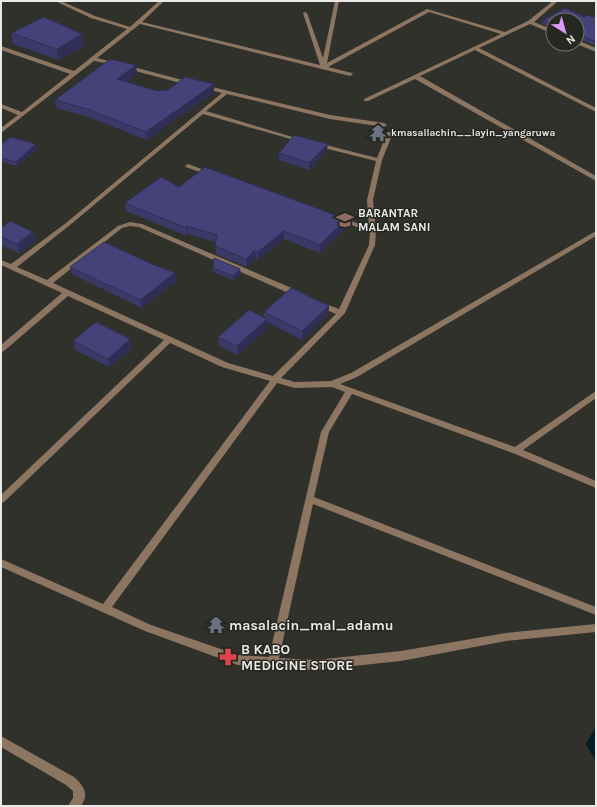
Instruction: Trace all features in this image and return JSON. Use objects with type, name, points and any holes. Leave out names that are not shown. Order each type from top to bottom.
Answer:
[{"type":"street","points":[[57,1],[93,17],[131,29]]},
{"type":"street","points":[[1,131],[131,29],[162,1]]},
{"type":"street","points":[[324,67],[337,1]]},
{"type":"street","points":[[366,100],[530,22],[556,1]]},
{"type":"street","points":[[324,67],[429,10]]},
{"type":"street","points":[[343,53],[429,10],[506,34]]},
{"type":"street","points":[[305,13],[324,67]]},
{"type":"street","points":[[138,22],[350,74]]},
{"type":"street","points":[[530,22],[545,29]]},
{"type":"street","points":[[585,45],[595,49]]},
{"type":"street","points":[[1,48],[73,73]]},
{"type":"street","points":[[475,48],[596,110]]},
{"type":"street","points":[[92,59],[330,117],[384,126]]},
{"type":"street","points":[[415,76],[596,179]]},
{"type":"street","points":[[12,267],[74,219],[226,92]]},
{"type":"street","points":[[1,106],[22,114]]},
{"type":"street","points":[[202,112],[283,136],[379,160]]},
{"type":"street","points":[[106,609],[276,379],[341,313],[372,246],[373,231],[370,200],[379,160],[390,132]]},
{"type":"street","points":[[188,166],[218,176]]},
{"type":"street","points":[[328,216],[373,231]]},
{"type":"street","points":[[48,283],[120,227],[130,224],[140,224],[305,297]]},
{"type":"street","points":[[332,384],[360,371],[596,233]]},
{"type":"street","points":[[1,262],[224,365],[295,385],[332,384],[516,451],[596,485]]},
{"type":"street","points":[[1,349],[68,292]]},
{"type":"street","points":[[312,300],[341,313]]},
{"type":"street","points":[[1,500],[169,340]]},
{"type":"street","points":[[273,662],[325,432],[350,390]]},
{"type":"street","points":[[516,451],[596,394]]},
{"type":"street","points":[[309,499],[596,610]]},
{"type":"street","points":[[1,563],[148,628],[238,660],[315,665],[378,658],[506,637],[596,628]]},
{"type":"street","points":[[1,741],[70,781],[79,789],[79,800],[74,806]]},
{"type":"water","points":[[596,726],[596,762],[586,744]]},
{"type":"building","points":[[565,8],[573,12],[558,12]]},
{"type":"building","points":[[587,15],[596,18],[596,42],[585,37],[585,16]]},
{"type":"building","points":[[44,17],[82,34],[57,49],[11,33]]},
{"type":"building","points":[[110,59],[136,65],[117,79],[157,91],[168,90],[185,77],[214,84],[146,132],[87,109],[55,100]]},
{"type":"building","points":[[294,135],[328,144],[309,163],[279,153]]},
{"type":"building","points":[[10,137],[36,144],[16,162],[1,158],[1,145]]},
{"type":"building","points":[[205,167],[346,219],[320,245],[284,231],[258,252],[255,250],[246,259],[215,246],[217,235],[187,226],[186,228],[125,203],[161,177],[179,187]]},
{"type":"building","points":[[10,221],[33,232],[17,244],[1,237],[1,228]]},
{"type":"building","points":[[104,242],[175,273],[140,300],[70,267]]},
{"type":"building","points":[[214,258],[240,269],[233,276],[213,268]]},
{"type":"building","points":[[291,288],[329,306],[302,331],[264,312]]},
{"type":"building","points":[[249,310],[267,319],[237,346],[218,337]]},
{"type":"building","points":[[96,322],[130,339],[108,359],[73,341]]},
{"type":"place","name":"kmasallachin__layin_yangaruwa","points":[[378,133]]},
{"type":"place","name":"BARANTAR MALAM SANI","points":[[345,220]]},
{"type":"place","name":"masalacin_mal_adamu","points":[[216,625]]},
{"type":"place","name":"B KABO MEDICINE STORE","points":[[228,657]]}]
